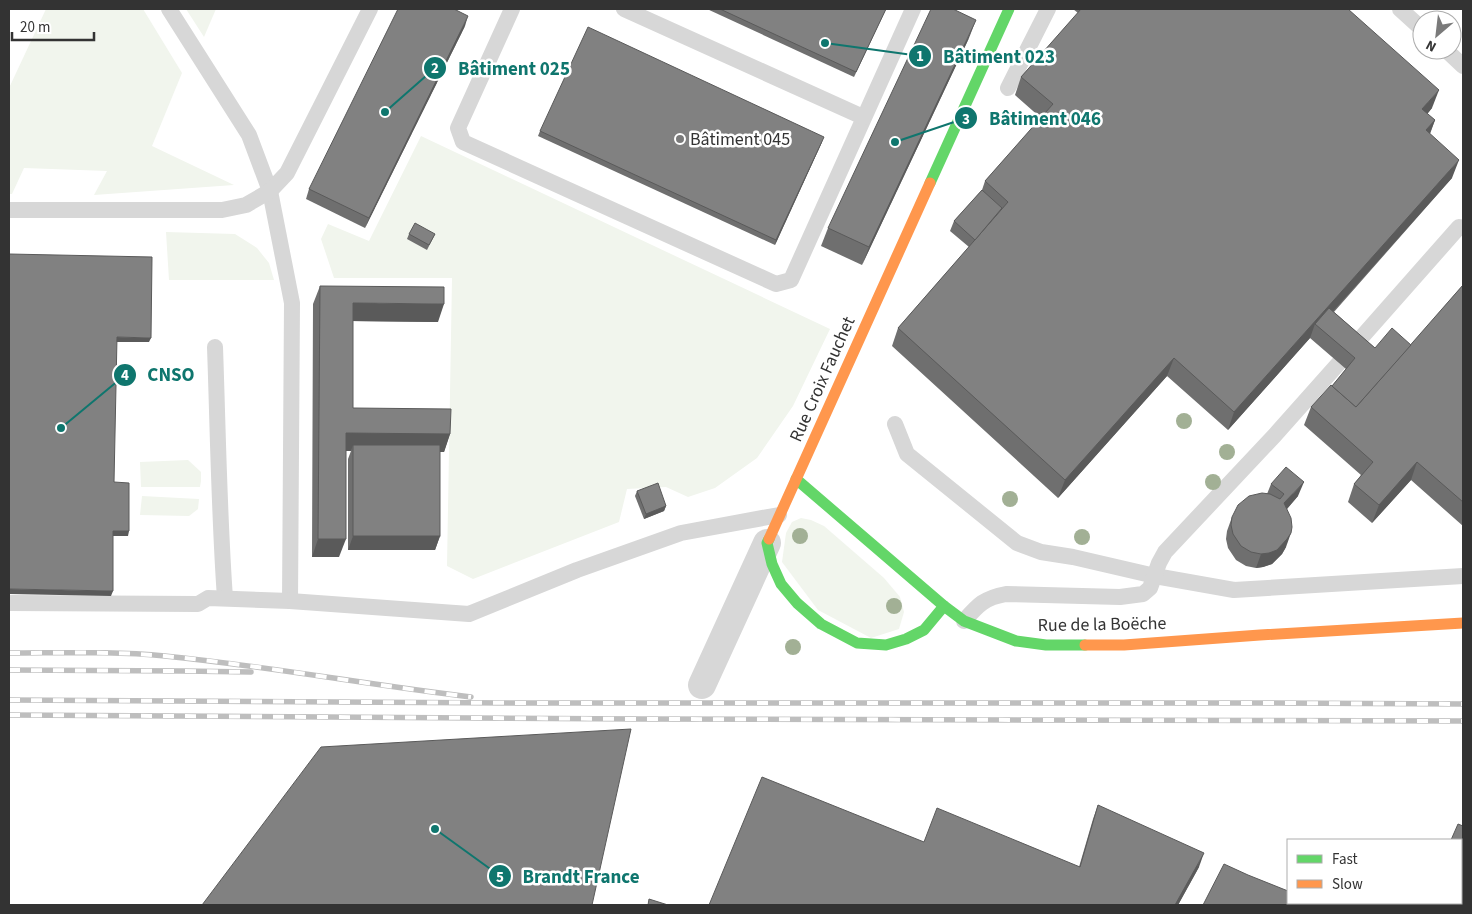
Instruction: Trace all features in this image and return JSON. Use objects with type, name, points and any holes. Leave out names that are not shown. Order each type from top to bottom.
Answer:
[{"type":"street","name":"Rue Croix Fauchet","points":[[767,543],[1009,9]]},
{"type":"street","name":"Rue de la Boëche","points":[[796,480],[964,621],[1016,641],[1046,645],[1124,645],[1260,634],[1463,623]]},
{"type":"street","points":[[767,543],[772,564],[781,584],[797,603],[821,624],[857,643],[886,645],[906,639],[924,630],[944,606]]},
{"type":"street","points":[[702,685],[767,543]]},
{"type":"lane","points":[[168,9],[250,135],[270,191],[292,303],[290,601]]},
{"type":"lane","points":[[9,210],[222,210],[246,205],[270,191],[287,173],[370,9]]},
{"type":"lane","points":[[512,9],[458,128],[463,142],[776,284],[791,280],[912,9]]},
{"type":"lane","points":[[624,9],[863,117]]},
{"type":"lane","points":[[1008,88],[1048,9]]},
{"type":"lane","points":[[1400,9],[1412,20]]},
{"type":"lane","points":[[1353,347],[1459,227],[1463,228]]},
{"type":"lane","points":[[215,347],[221,542],[225,598]]},
{"type":"lane","points":[[964,621],[978,605],[995,596],[1006,594],[1120,597],[1143,594],[1150,588],[1165,552],[1275,435],[1339,363]]},
{"type":"lane","points":[[895,424],[907,454],[1017,543],[1041,552],[1073,557],[1155,576],[1234,590],[1463,576]]},
{"type":"lane","points":[[9,602],[198,604],[208,598],[225,598],[469,614],[577,570],[681,533],[779,515]]},
{"type":"shaded area","points":[[46,9],[143,9],[182,73],[152,146],[234,185],[94,195],[107,171],[24,168],[12,194],[9,194],[9,88]]},
{"type":"shaded area","points":[[186,9],[216,9],[204,37]]},
{"type":"shaded area","points":[[421,136],[830,329],[793,406],[757,458],[715,488],[688,497],[666,487],[627,489],[619,522],[473,579],[447,566],[452,278],[334,278],[321,239],[328,224],[369,241]]},
{"type":"shaded area","points":[[166,232],[235,234],[257,248],[269,263],[274,280],[169,280]]},
{"type":"shaded area","points":[[188,460],[201,472],[200,487],[141,487],[140,462]]},
{"type":"shaded area","points":[[142,496],[199,499],[198,509],[189,516],[140,515]]},
{"type":"shaded area","points":[[801,518],[824,526],[884,578],[900,597],[904,612],[899,629],[871,638],[818,610],[782,562],[786,533],[792,522]]},
{"type":"building","points":[[398,9],[454,9],[468,16],[369,218],[309,189]]},
{"type":"building","points":[[720,9],[886,9],[856,72]]},
{"type":"building","points":[[931,9],[953,9],[976,20],[869,247],[828,228]]},
{"type":"building","points":[[1081,9],[1348,9],[1439,90],[1422,109],[1435,120],[1426,130],[1459,160],[1234,412],[1174,358],[1065,480],[898,328],[1008,202],[985,181],[1053,104],[1021,77]]},
{"type":"building","name":"Bâtiment 045","points":[[588,27],[824,137],[776,240],[540,131]]},
{"type":"building","points":[[982,190],[1002,208],[975,240],[954,221]]},
{"type":"building","points":[[415,223],[435,234],[429,245],[409,234]]},
{"type":"building","points":[[9,254],[152,257],[151,338],[117,337],[114,482],[129,483],[129,531],[113,531],[113,591],[9,589]]},
{"type":"building","points":[[1463,285],[1463,502],[1417,462],[1379,505],[1354,484],[1373,462],[1311,407],[1331,385],[1356,407]]},
{"type":"building","points":[[320,286],[444,287],[444,304],[353,303],[353,408],[451,409],[450,434],[346,433],[346,539],[318,539]]},
{"type":"building","points":[[1329,308],[1375,348],[1392,328],[1411,345],[1356,407],[1332,386],[1355,358],[1315,324]]},
{"type":"building","points":[[353,445],[440,445],[440,536],[353,536]]},
{"type":"building","points":[[1286,467],[1304,482],[1284,503],[1291,518],[1291,533],[1277,550],[1261,554],[1251,552],[1241,546],[1233,534],[1232,517],[1238,505],[1249,496],[1262,493],[1270,494],[1280,499],[1284,494],[1271,484]]},
{"type":"building","points":[[658,483],[666,506],[646,514],[637,491]]},
{"type":"building","points":[[631,729],[592,905],[202,905],[321,747]]},
{"type":"building","points":[[762,777],[924,842],[937,808],[1080,867],[1098,805],[1204,853],[1175,905],[709,905]]},
{"type":"building","points":[[1458,824],[1463,826],[1463,905],[1424,905],[1462,904],[1462,839],[1451,839]]},
{"type":"building","points":[[1224,864],[1287,891],[1287,904],[1326,905],[1203,905]]},
{"type":"building","points":[[649,899],[668,905],[648,905]]},
{"type":"railway","points":[[9,653],[146,654],[242,665],[471,697]]},
{"type":"railway","points":[[9,670],[251,672]]},
{"type":"railway","points":[[9,700],[528,703],[1463,704]]},
{"type":"railway","points":[[9,715],[1463,721]]},
{"type":"traffic: fast","points":[[930,183],[1009,9]]},
{"type":"traffic: fast","points":[[796,479],[964,621],[1016,641],[1046,645],[1085,645]]},
{"type":"traffic: fast","points":[[769,539],[767,543],[772,564],[781,584],[797,603],[821,624],[857,643],[886,645],[906,639],[924,630],[944,606]]},
{"type":"traffic: slow","points":[[769,539],[930,183]]},
{"type":"traffic: slow","points":[[1085,645],[1124,645],[1463,623]]},
{"type":"place","name":"Bâtiment 023","points":[[825,43]]},
{"type":"place","name":"Bâtiment 025","points":[[385,112]]},
{"type":"place","name":"Bâtiment 045","points":[[680,139]]},
{"type":"place","name":"Bâtiment 046","points":[[895,142]]},
{"type":"place","name":"CNSO","points":[[61,428]]},
{"type":"place","name":"Brandt France","points":[[435,829]]}]
